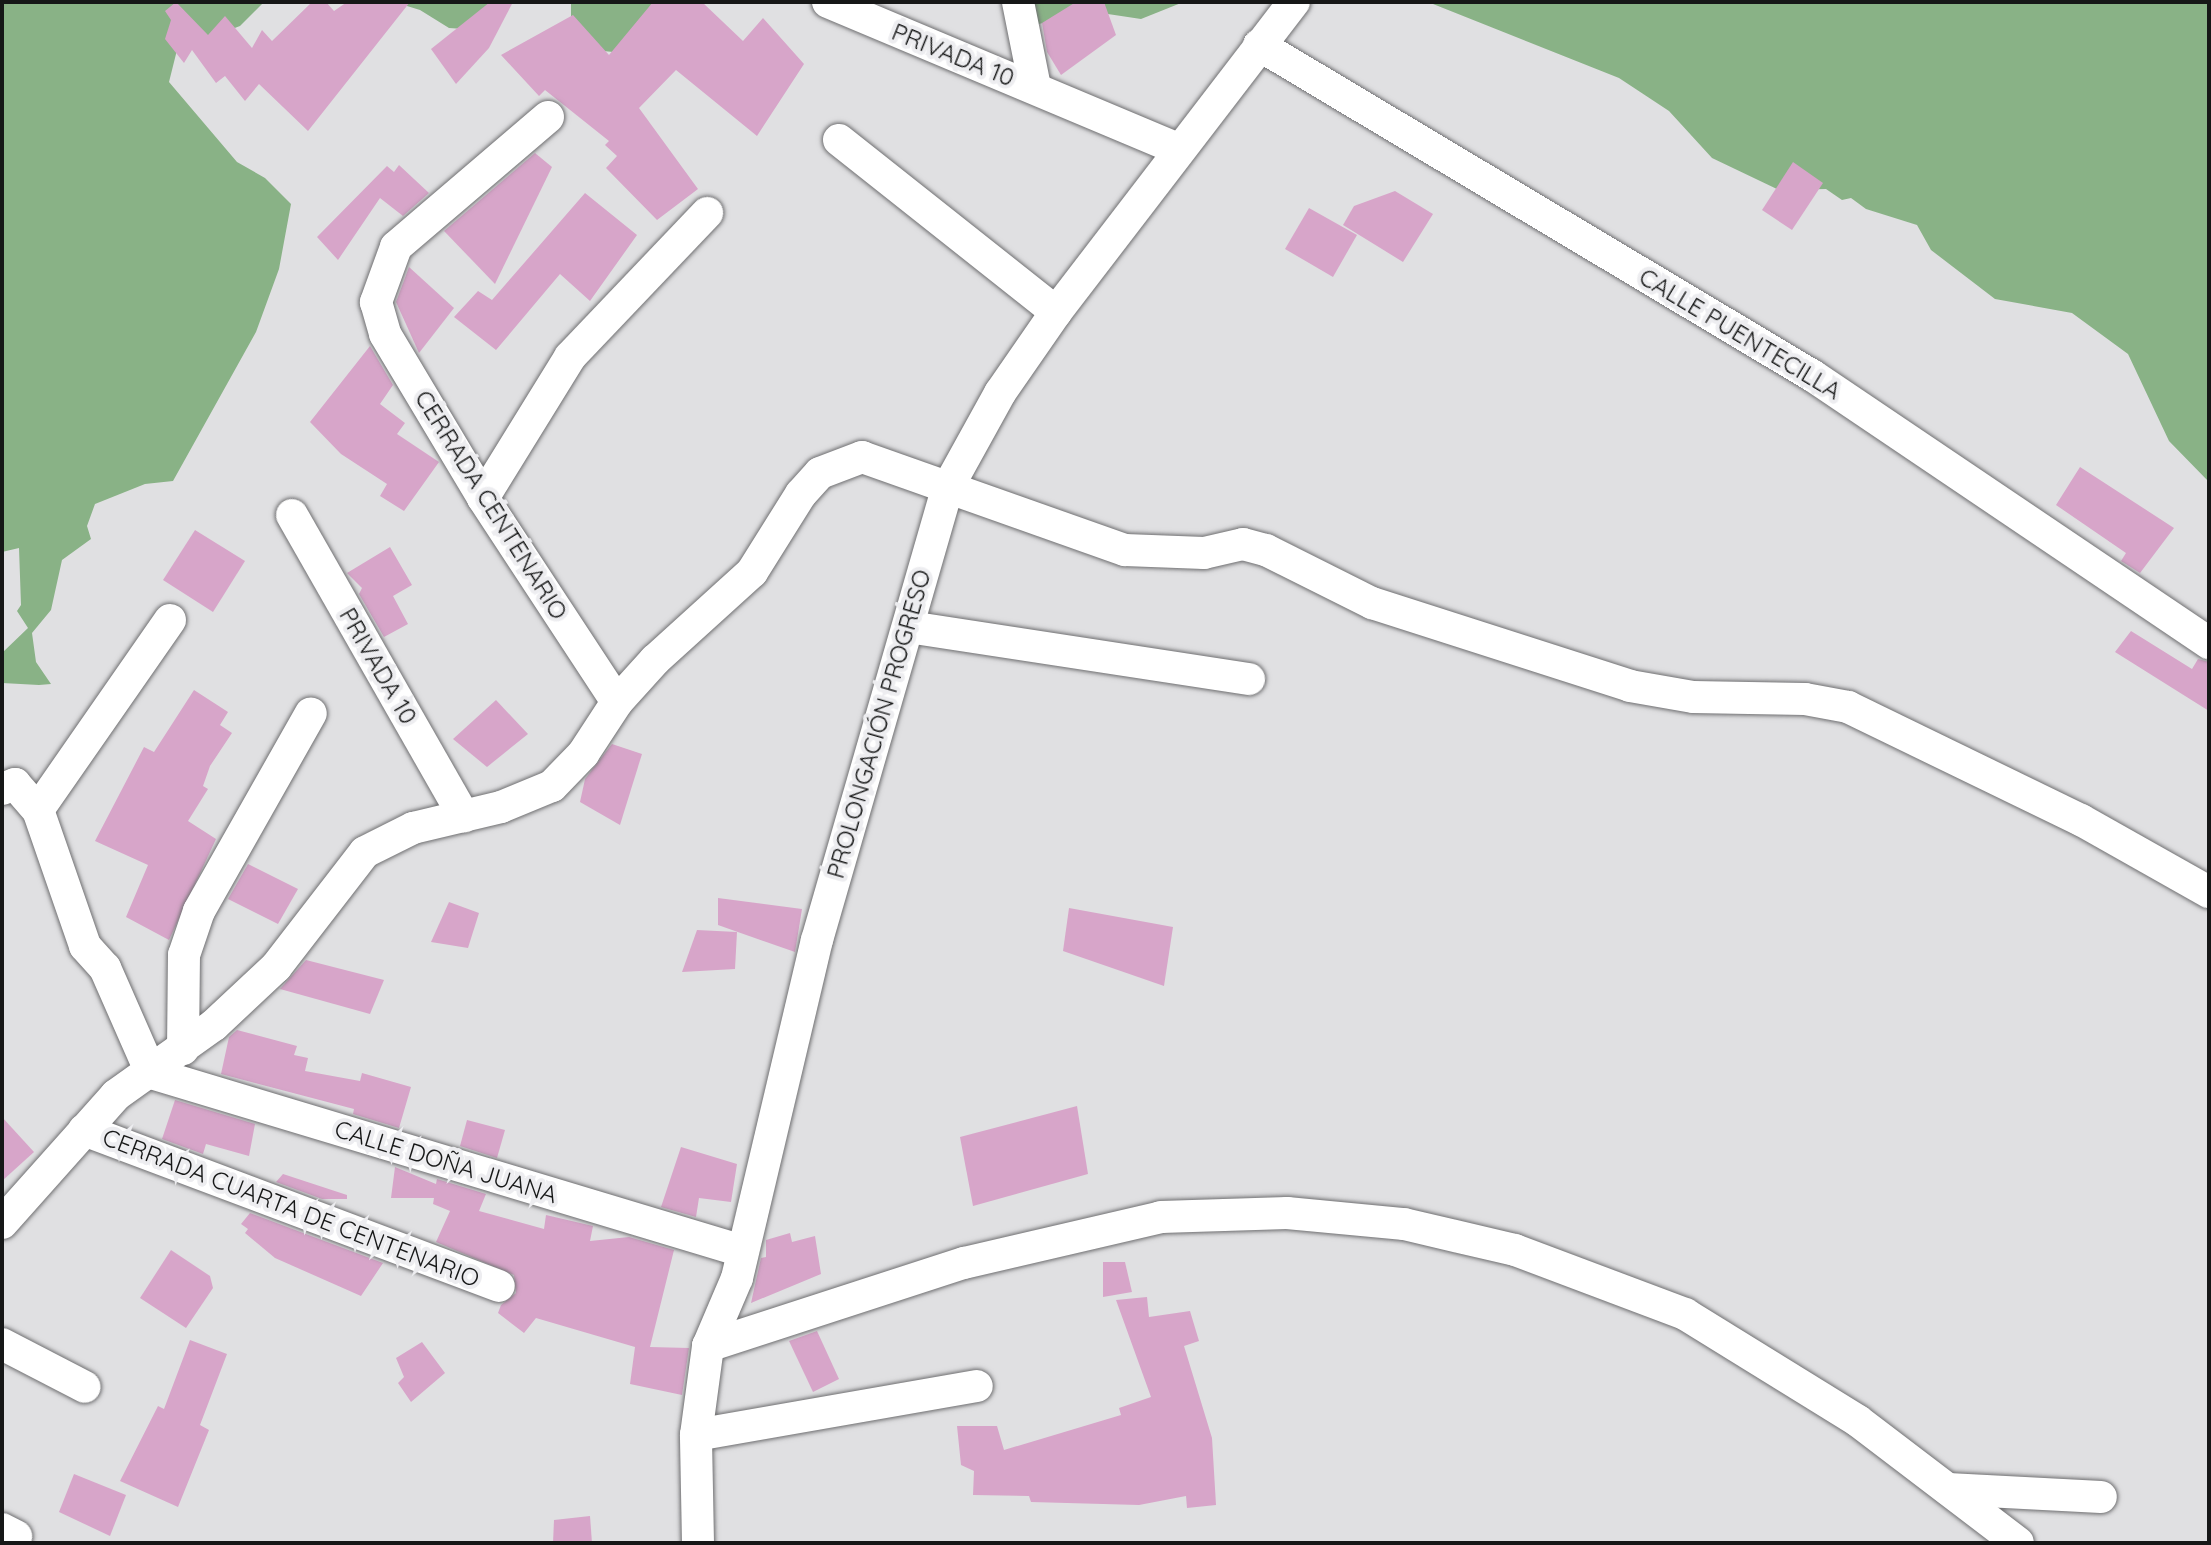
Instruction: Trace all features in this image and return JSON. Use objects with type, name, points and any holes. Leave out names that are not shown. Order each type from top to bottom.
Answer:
[{"type":"street","name":"PRIVADA 10","points":[[828,2],[998,77],[1035,87],[1177,149]]},
{"type":"street","name":"PRIVADA 10","points":[[1018,2],[1035,87]]},
{"type":"street","name":"PROLONGACIÓN PROGRESO","points":[[698,1543],[696,1435],[708,1346],[737,1278],[817,940],[947,489],[1000,393],[1056,312],[1177,149],[1294,2]]},
{"type":"street","name":"CALLE PUENTECILLA","points":[[1259,45],[1813,376],[2209,643]]},
{"type":"street","name":"CERRADA CENTENARIO","points":[[548,117],[396,247],[376,302],[385,334],[483,498],[617,702]]},
{"type":"street","points":[[839,140],[1056,312]]},
{"type":"street","points":[[483,498],[570,357],[707,213]]},
{"type":"street","points":[[2,1223],[131,1082],[151,1073],[183,1049],[276,967],[365,852],[413,828],[464,816],[552,786],[583,754],[617,702],[655,660],[718,609],[752,572],[801,494],[820,473],[862,457],[1125,550],[1204,553],[1243,544],[1266,550],[1372,603],[1630,686],[1693,697],[1805,699],[1848,707],[2081,820],[2209,892]]},
{"type":"street","name":"PRIVADA 10","points":[[292,515],[464,816]]},
{"type":"street","points":[[38,810],[170,620]]},
{"type":"street","points":[[909,627],[1249,679]]},
{"type":"street","points":[[183,1049],[184,955],[199,911],[311,713]]},
{"type":"street","points":[[2,789],[15,784],[38,810],[85,946],[105,968],[151,1073]]},
{"type":"street","name":"CALLE DOÑA JUANA","points":[[151,1073],[742,1251]]},
{"type":"street","name":"CERRADA CUARTA DE CENTENARIO","points":[[84,1130],[499,1286]]},
{"type":"street","points":[[708,1346],[964,1263],[1161,1217],[1287,1213],[1404,1224],[1515,1250],[1685,1314],[1858,1421],[2018,1543]]},
{"type":"street","points":[[2,1344],[85,1387]]},
{"type":"street","points":[[696,1435],[977,1386]]},
{"type":"street","points":[[1948,1489],[2101,1497]]},
{"type":"green space","points":[[2,2],[264,2],[240,26],[177,50],[169,82],[237,162],[265,178],[291,204],[279,269],[256,332],[173,481],[145,484],[95,504],[87,526],[91,539],[62,560],[51,610],[32,633],[36,662],[51,684],[39,685],[2,683],[2,653],[28,628],[17,611],[21,605],[19,548],[2,552]]},
{"type":"green space","points":[[394,2],[498,2],[479,30],[449,28],[420,10]]},
{"type":"green space","points":[[571,2],[704,2],[699,11],[624,53],[571,48]]},
{"type":"green space","points":[[1005,2],[1181,3],[1141,19],[1088,11],[1024,28]]},
{"type":"green space","points":[[1428,2],[2209,2],[2209,482],[2169,441],[2128,354],[2072,313],[1995,299],[1931,250],[1917,225],[1866,209],[1851,198],[1842,200],[1826,189],[1779,190],[1712,158],[1669,111],[1619,78]]},
{"type":"building","points":[[176,2],[208,35],[225,16],[252,48],[262,30],[272,41],[312,2],[326,2],[334,11],[347,2],[410,2],[308,131],[259,84],[245,101],[225,76],[216,83],[192,50],[184,63],[165,39],[171,20],[165,11]]},
{"type":"building","points":[[490,2],[513,2],[489,48],[456,84],[431,49]]},
{"type":"building","points":[[653,2],[702,2],[743,41],[763,18],[804,64],[757,136],[676,70],[639,108],[698,189],[657,220],[606,168],[617,156],[605,145],[609,141],[545,90],[539,96],[501,55],[573,15],[609,55]]},
{"type":"building","points":[[1076,2],[1104,2],[1116,35],[1061,75],[1047,52],[1042,23]]},
{"type":"building","points":[[535,153],[552,167],[495,284],[444,231]]},
{"type":"building","points":[[1793,162],[1823,183],[1792,230],[1762,210]]},
{"type":"building","points":[[399,165],[429,193],[403,216],[380,198],[338,260],[317,237],[387,166],[394,172]]},
{"type":"building","points":[[1395,191],[1433,214],[1403,262],[1343,225],[1354,206]]},
{"type":"building","points":[[585,193],[637,235],[590,301],[560,274],[496,350],[454,317],[478,291],[492,300]]},
{"type":"building","points":[[1309,208],[1357,235],[1333,277],[1285,249]]},
{"type":"building","points":[[409,267],[454,308],[419,353],[396,302]]},
{"type":"building","points":[[370,346],[393,385],[380,404],[405,423],[397,434],[439,462],[404,511],[380,496],[387,484],[341,454],[310,422]]},
{"type":"building","points":[[2080,467],[2174,528],[2140,573],[2121,561],[2126,553],[2056,505]]},
{"type":"building","points":[[195,530],[245,561],[213,612],[163,580]]},
{"type":"building","points":[[390,547],[412,585],[393,596],[408,624],[384,637],[359,594],[362,588],[347,573]]},
{"type":"building","points":[[2131,631],[2192,669],[2198,659],[2209,662],[2209,711],[2115,652]]},
{"type":"building","points":[[194,690],[228,712],[220,725],[232,733],[210,766],[203,786],[208,789],[188,821],[216,839],[169,940],[126,917],[148,865],[95,841],[144,747],[154,752]]},
{"type":"building","points":[[496,700],[528,734],[487,767],[453,739]]},
{"type":"building","points":[[612,744],[642,754],[620,825],[580,802],[585,779]]},
{"type":"building","points":[[248,864],[298,889],[278,924],[228,899]]},
{"type":"building","points":[[718,898],[802,909],[795,952],[718,925]]},
{"type":"building","points":[[449,902],[479,913],[468,948],[431,942]]},
{"type":"building","points":[[1069,908],[1173,927],[1164,986],[1063,951]]},
{"type":"building","points":[[697,930],[737,932],[735,969],[682,972]]},
{"type":"building","points":[[306,960],[384,980],[370,1014],[280,989]]},
{"type":"building","points":[[237,1030],[297,1046],[294,1055],[308,1058],[305,1071],[360,1081],[362,1073],[411,1087],[399,1128],[353,1114],[354,1109],[221,1074],[229,1037]]},
{"type":"building","points":[[175,1100],[255,1124],[249,1156],[206,1144],[203,1154],[162,1139]]},
{"type":"building","points":[[1077,1106],[1088,1174],[973,1206],[960,1137]]},
{"type":"building","points":[[2,1117],[34,1152],[2,1181]]},
{"type":"building","points":[[467,1120],[505,1130],[497,1158],[460,1146]]},
{"type":"building","points":[[681,1147],[737,1164],[731,1202],[699,1198],[696,1217],[661,1207]]},
{"type":"building","points":[[395,1167],[436,1184],[437,1179],[486,1194],[479,1211],[544,1229],[546,1215],[593,1226],[590,1241],[629,1237],[674,1250],[650,1347],[689,1348],[682,1395],[630,1384],[635,1347],[536,1318],[524,1333],[498,1313],[501,1305],[516,1293],[514,1275],[436,1242],[450,1211],[433,1204],[434,1198],[391,1198]]},
{"type":"building","points":[[283,1174],[347,1195],[347,1199],[322,1199],[276,1182]]},
{"type":"building","points":[[250,1213],[383,1263],[361,1296],[275,1258],[245,1233],[248,1229],[241,1224]]},
{"type":"building","points":[[790,1233],[792,1242],[815,1236],[821,1274],[751,1303],[761,1258],[766,1257],[766,1240]]},
{"type":"building","points":[[171,1250],[210,1276],[213,1288],[186,1328],[140,1298]]},
{"type":"building","points":[[1103,1262],[1125,1262],[1132,1292],[1103,1297]]},
{"type":"building","points":[[1147,1297],[1149,1317],[1190,1311],[1199,1341],[1184,1346],[1212,1438],[1216,1505],[1187,1508],[1186,1496],[1139,1505],[1031,1502],[1029,1496],[973,1495],[974,1471],[961,1465],[957,1426],[997,1426],[1004,1450],[1121,1415],[1119,1408],[1151,1397],[1116,1300]]},
{"type":"building","points":[[817,1331],[839,1379],[813,1392],[789,1341]]},
{"type":"building","points":[[190,1340],[227,1354],[200,1425],[209,1430],[178,1507],[120,1481],[158,1406],[164,1409]]},
{"type":"building","points":[[422,1342],[445,1373],[411,1402],[398,1383],[404,1377],[396,1358]]},
{"type":"building","points":[[74,1474],[126,1495],[110,1536],[59,1512]]},
{"type":"building","points":[[590,1516],[592,1543],[553,1543],[554,1520]]}]
